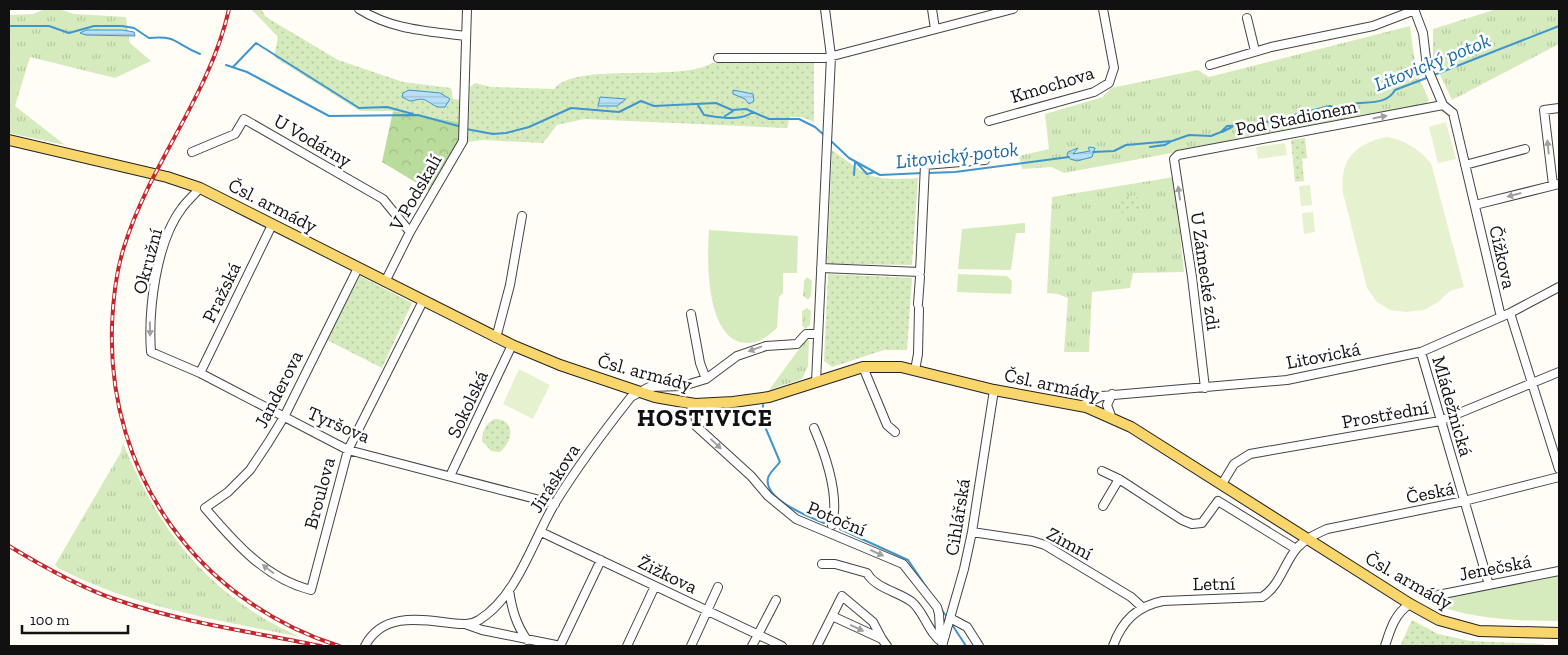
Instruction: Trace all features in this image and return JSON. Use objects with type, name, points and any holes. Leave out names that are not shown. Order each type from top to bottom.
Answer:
[{"type":"main road","name":"Čsl. armády","points":[[9,140],[166,177],[200,188],[512,346],[560,366],[669,401],[694,404],[750,400],[863,367],[890,366],[915,370],[994,390],[1081,406],[1111,416],[1438,620],[1479,631],[1559,633]]},
{"type":"street","points":[[359,9],[393,26],[465,36]]},
{"type":"street","points":[[372,17],[376,9]]},
{"type":"street","name":"V Podskalí","points":[[385,282],[410,232],[461,147],[464,117],[467,9]]},
{"type":"street","points":[[816,382],[831,56],[826,9]]},
{"type":"street","points":[[932,9],[935,29]]},
{"type":"street","points":[[718,58],[821,59],[1013,9]]},
{"type":"street","name":"Kmochova","points":[[989,121],[1094,92],[1109,83],[1114,68],[1103,9]]},
{"type":"street","points":[[1210,65],[1255,51],[1373,26],[1414,9],[1423,33],[1427,67],[1444,105]]},
{"type":"street","points":[[1247,18],[1255,51]]},
{"type":"street","name":"Čížkova","points":[[1444,105],[1453,113],[1501,317]]},
{"type":"street","name":"Pod Stadionem","points":[[1174,159],[1178,155],[1444,105]]},
{"type":"street","points":[[1556,184],[1544,110],[1559,108]]},
{"type":"street","name":"U Vodárny","points":[[192,152],[234,134],[244,120],[383,199],[410,232]]},
{"type":"street","points":[[1465,165],[1525,149]]},
{"type":"street","name":"U Zámecké zdi","points":[[1174,159],[1192,273],[1205,388]]},
{"type":"street","points":[[821,268],[920,272],[923,169],[927,164],[985,160]]},
{"type":"street","name":"Čížkova","points":[[1474,205],[1556,184]]},
{"type":"street","name":"Okružní","points":[[151,352],[149,327],[153,287],[160,260],[181,210],[200,188]]},
{"type":"street","points":[[496,338],[510,285],[522,216]]},
{"type":"street","name":"Pražská","points":[[200,373],[272,224]]},
{"type":"street","name":"Janderova","points":[[311,590],[294,586],[248,555],[205,508],[228,492],[250,470],[284,417],[358,268]]},
{"type":"street","points":[[915,370],[920,277]]},
{"type":"street","name":"Litovická","points":[[1081,406],[1102,396],[1112,394],[1287,380],[1421,352],[1510,313],[1559,287]]},
{"type":"street","name":"Broulova","points":[[311,590],[348,450],[423,301]]},
{"type":"street","points":[[1510,313],[1559,469]]},
{"type":"street","points":[[691,314],[700,363],[706,379]]},
{"type":"street","points":[[638,391],[656,386],[683,386],[706,379],[737,356],[766,346],[797,344],[806,334],[818,334]]},
{"type":"street","name":"Sokolská","points":[[450,476],[512,346]]},
{"type":"street","name":"Tyršova","points":[[151,352],[200,373],[348,450],[555,504]]},
{"type":"street","name":"Mládežnická","points":[[1421,352],[1490,585]]},
{"type":"street","points":[[863,367],[887,425],[895,432]]},
{"type":"street","name":"Prostřední","points":[[1222,484],[1234,464],[1250,454],[1440,420],[1559,372]]},
{"type":"street","name":"Cihlářská","points":[[943,642],[972,532],[994,390]]},
{"type":"street","name":"Jiráskova","points":[[365,646],[378,630],[386,624],[398,621],[465,624],[478,621],[500,603],[509,590],[555,504],[592,447],[631,397],[638,391]]},
{"type":"street","points":[[1111,416],[1108,405],[1112,394]]},
{"type":"street","name":"Potoční","points":[[694,404],[696,426],[751,476],[768,496],[796,519],[903,564],[937,607],[940,614],[940,632],[943,642]]},
{"type":"street","points":[[814,428],[826,460],[832,485],[835,513],[832,524]]},
{"type":"street","points":[[1102,471],[1182,520],[1192,524],[1202,523],[1218,501],[1296,549]]},
{"type":"street","name":"Česká","points":[[1308,538],[1327,529],[1464,502],[1559,477]]},
{"type":"street","points":[[1103,506],[1119,480]]},
{"type":"street","name":"Žižkova","points":[[540,532],[782,646]]},
{"type":"street","name":"Zimní","points":[[972,532],[1032,541],[1045,545],[1115,587],[1142,607]]},
{"type":"street","name":"Letní","points":[[1113,646],[1126,620],[1142,607],[1163,601],[1262,597],[1271,592],[1296,549],[1308,538]]},
{"type":"street","points":[[465,624],[528,640],[561,646],[601,560]]},
{"type":"street","points":[[822,564],[835,564],[867,573],[870,579],[914,604],[935,638],[943,642]]},
{"type":"street","name":"Jenečská","points":[[1438,595],[1559,571]]},
{"type":"street","points":[[627,646],[655,586]]},
{"type":"street","points":[[691,646],[718,587]]},
{"type":"street","points":[[509,590],[517,626],[528,640]]},
{"type":"street","points":[[817,646],[842,596],[862,615],[873,622],[887,646]]},
{"type":"street","points":[[752,646],[776,600]]},
{"type":"street","points":[[1385,646],[1395,620],[1402,609],[1410,604]]},
{"type":"street","points":[[834,612],[882,639]]},
{"type":"street","points":[[950,621],[967,627],[979,646]]},
{"type":"green space","points":[[45,9],[59,9],[74,14],[126,17],[130,43],[151,61],[115,78],[30,57],[15,106],[65,145],[9,133],[9,15],[33,14]]},
{"type":"green space","points":[[251,9],[261,9],[266,17],[338,60],[403,82],[451,88],[453,99],[461,100],[460,122],[393,111],[360,111],[274,57],[278,37]]},
{"type":"green space","points":[[1497,9],[1559,9],[1559,44],[1452,100],[1433,60],[1433,29]]},
{"type":"green space","points":[[1410,26],[1416,71],[1429,100],[1424,106],[1064,173],[1051,167],[1022,169],[1019,156],[1049,149],[1045,114],[1103,97],[1111,88],[1198,70],[1209,77]]},
{"type":"green space","points":[[712,63],[814,63],[814,122],[801,117],[790,117],[787,128],[584,119],[557,125],[543,143],[482,140],[468,142],[470,87],[475,83],[491,87],[554,89],[566,81],[583,76],[676,72],[697,69]]},
{"type":"green space","points":[[393,111],[460,122],[458,142],[430,191],[382,162]]},
{"type":"green space","points":[[1446,122],[1456,159],[1438,163],[1429,127]]},
{"type":"green space","points":[[1387,137],[1411,146],[1431,163],[1464,287],[1450,291],[1438,302],[1424,310],[1406,312],[1390,310],[1377,302],[1367,288],[1343,193],[1342,182],[1344,172],[1352,155],[1366,144]]},
{"type":"green space","points":[[1305,138],[1307,158],[1302,159],[1304,181],[1295,182],[1291,140]]},
{"type":"green space","points":[[1285,143],[1287,155],[1258,159],[1256,147]]},
{"type":"green space","points":[[832,150],[855,167],[872,176],[890,179],[918,178],[912,265],[827,264]]},
{"type":"green space","points":[[1174,177],[1184,272],[1133,273],[1130,288],[1092,292],[1089,352],[1064,352],[1068,298],[1058,294],[1047,293],[1052,197]]},
{"type":"green space","points":[[1310,185],[1312,205],[1301,206],[1299,186]]},
{"type":"green space","points":[[1137,195],[1140,210],[1121,213],[1119,198]]},
{"type":"green space","points":[[1313,212],[1315,232],[1304,234],[1302,213]]},
{"type":"green space","points":[[1025,223],[1025,233],[1016,233],[1011,270],[958,269],[962,229]]},
{"type":"green space","points":[[709,230],[798,236],[797,273],[783,273],[783,293],[779,297],[777,328],[761,340],[748,343],[734,339],[723,329],[716,315],[709,278]]},
{"type":"green space","points":[[828,274],[912,278],[907,350],[884,350],[832,367],[824,361]]},
{"type":"green space","points":[[958,274],[1007,276],[1012,281],[1011,294],[957,292]]},
{"type":"green space","points":[[360,276],[412,303],[382,368],[327,340]]},
{"type":"green space","points":[[807,277],[812,281],[811,296],[808,300],[803,296],[804,281]]},
{"type":"green space","points":[[807,308],[811,311],[810,325],[805,329],[802,325],[802,311]]},
{"type":"green space","points":[[809,340],[808,366],[802,379],[769,390],[805,341]]},
{"type":"green space","points":[[519,369],[550,385],[533,419],[503,404]]},
{"type":"green space","points":[[495,419],[506,423],[510,432],[508,442],[500,452],[491,451],[482,441],[485,428],[489,422]]},
{"type":"green space","points":[[123,443],[137,476],[153,506],[171,533],[192,559],[214,582],[240,602],[268,621],[300,637],[176,611],[116,593],[55,565],[121,452]]},
{"type":"green space","points":[[1559,576],[1559,621],[1509,620],[1477,616],[1429,603],[1428,600],[1484,588],[1485,591]]},
{"type":"green space","points":[[1412,620],[1438,634],[1470,641],[1544,644],[1543,646],[1400,646]]},
{"type":"water","points":[[86,30],[122,30],[134,32],[135,36],[86,35],[80,33]]},
{"type":"water","points":[[409,90],[440,93],[450,99],[445,107],[435,106],[423,99],[410,101],[402,97],[403,93]]},
{"type":"water","points":[[733,90],[753,94],[754,101],[749,104],[745,99],[733,94]]},
{"type":"water","points":[[600,97],[626,99],[617,106],[598,106]]},
{"type":"water","points":[[1078,148],[1073,154],[1090,151],[1088,148],[1095,148],[1092,157],[1077,161],[1070,159],[1067,155],[1068,152]]},
{"type":"waterway","name":"Litovický potok","points":[[9,26],[49,26],[69,33],[94,26],[122,26],[134,28],[149,38],[171,39],[200,54]]},
{"type":"waterway","name":"Litovický potok","points":[[1434,75],[1559,26]]},
{"type":"waterway","points":[[233,67],[256,43],[359,108],[387,107],[413,114]]},
{"type":"waterway","name":"Litovický potok","points":[[226,65],[247,72],[329,116],[418,115],[462,127]]},
{"type":"waterway","name":"Litovický potok","points":[[1093,152],[1114,151],[1126,145],[1172,141],[1189,135],[1211,136],[1221,132],[1227,126],[1254,125],[1330,106],[1340,109],[1353,104],[1376,102],[1384,100],[1395,90],[1429,77]]},
{"type":"waterway","name":"Litovický potok","points":[[466,129],[493,134],[506,133],[529,127],[571,108],[619,112],[641,101],[654,106],[716,103],[732,110],[746,109],[769,119],[799,119],[815,127],[824,135]]},
{"type":"waterway","points":[[698,105],[704,115],[716,117],[736,118],[753,112]]},
{"type":"waterway","points":[[725,116],[733,111]]},
{"type":"waterway","name":"Litovický potok","points":[[1222,132],[1232,127]]},
{"type":"waterway","name":"Litovický potok","points":[[830,140],[849,158],[880,175],[923,173]]},
{"type":"waterway","points":[[1150,147],[1165,145],[1172,141]]},
{"type":"waterway","name":"Litovický potok","points":[[928,173],[955,172],[1069,157]]},
{"type":"waterway","points":[[854,175],[855,162]]},
{"type":"waterway","points":[[856,162],[867,174],[875,172]]},
{"type":"waterway","points":[[763,405],[763,422],[780,462],[771,472],[768,478],[768,486],[788,506],[824,523]]},
{"type":"waterway","points":[[840,529],[908,560],[927,588]]},
{"type":"waterway","points":[[941,609],[947,617]]},
{"type":"waterway","points":[[951,623],[966,646]]},
{"type":"railway","points":[[229,9],[208,71],[149,186],[135,216],[124,247],[117,276],[113,306],[112,326],[115,381],[126,433],[144,481],[171,525],[204,564],[243,598],[289,625],[339,646]]},
{"type":"railway","points":[[9,546],[73,582],[114,599],[164,614],[216,626],[321,646]]},
{"type":"district","name":"HOSTIVICE","points":[[705,418]]}]
